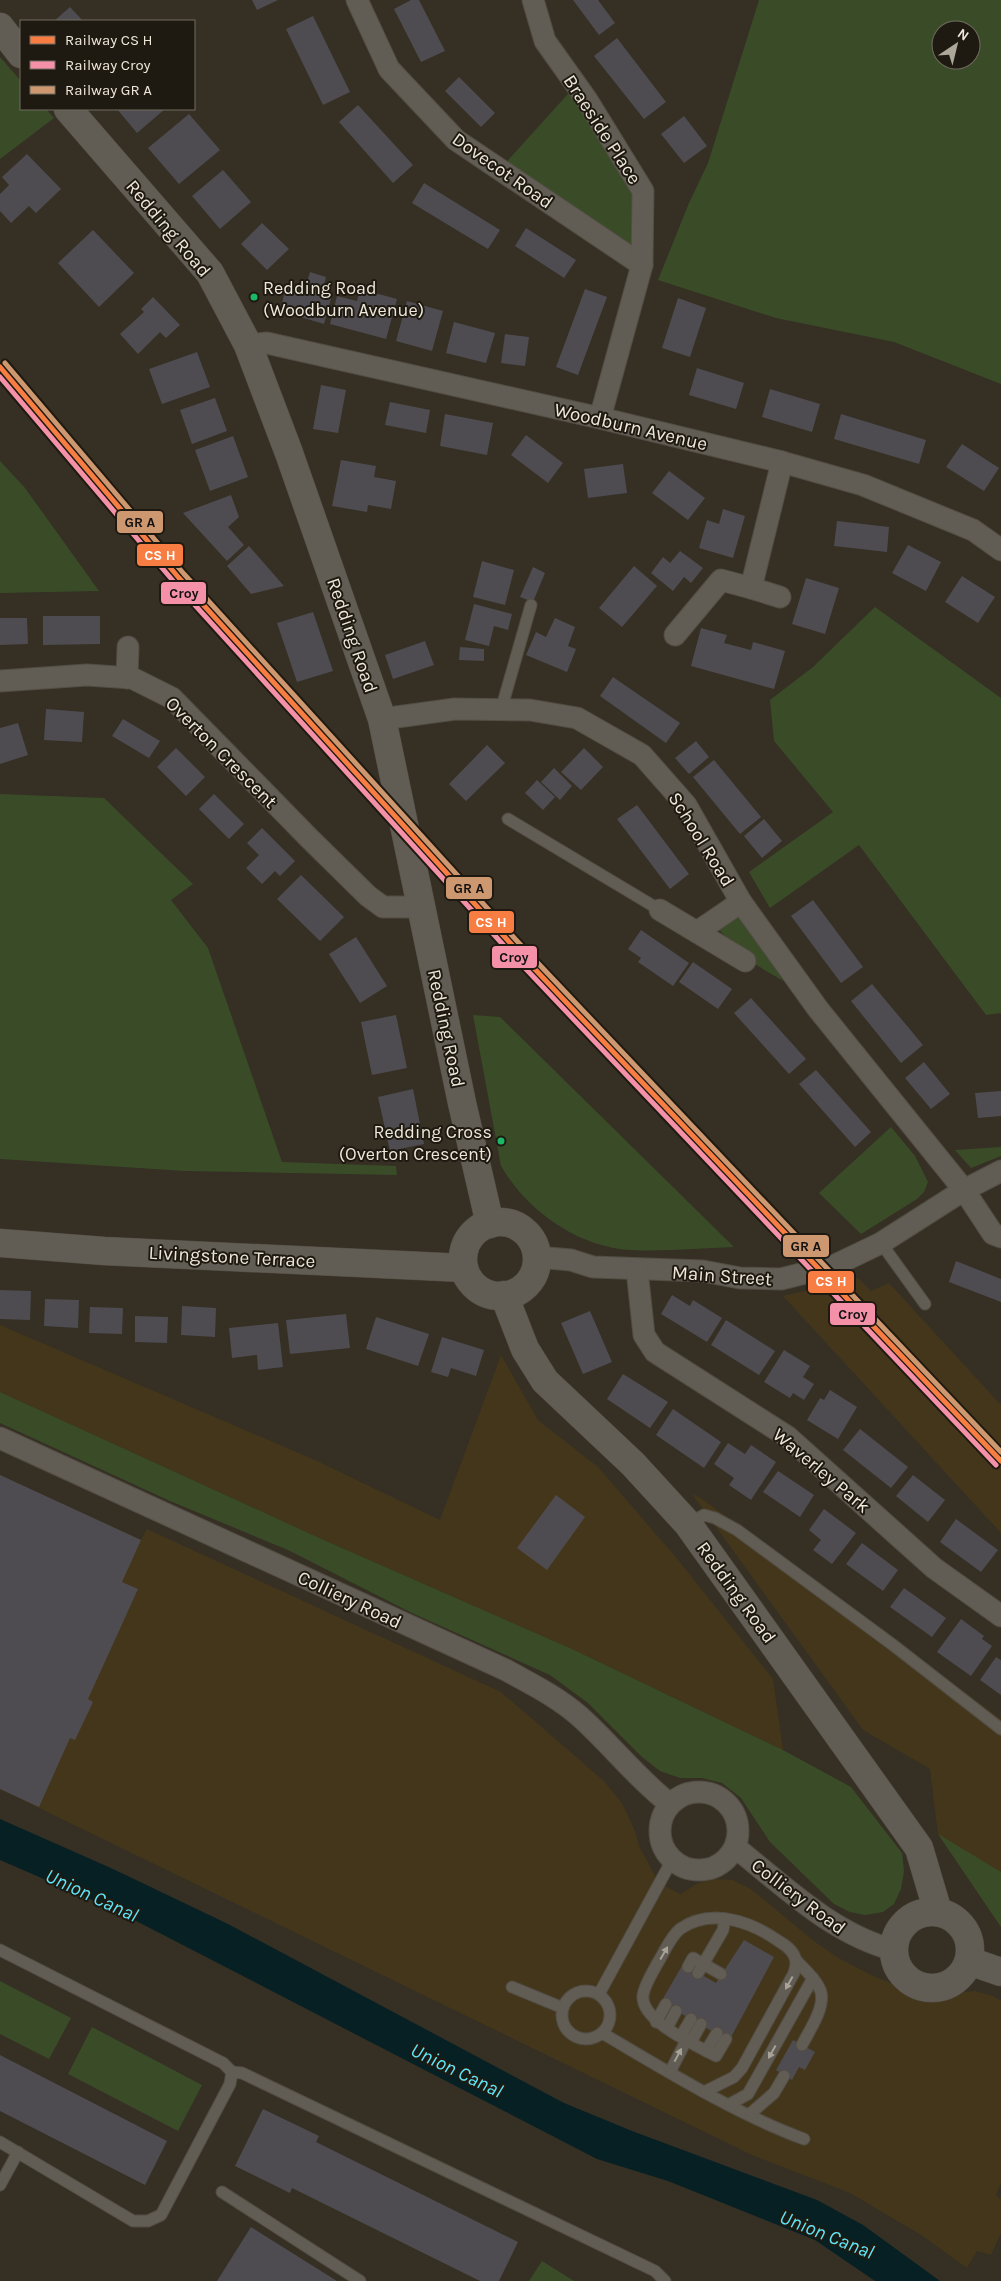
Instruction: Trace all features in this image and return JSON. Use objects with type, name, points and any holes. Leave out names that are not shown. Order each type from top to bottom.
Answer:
[{"type":"main road","points":[[0,27],[20,53]]},
{"type":"main road","name":"Redding Road","points":[[69,110],[210,273],[248,345],[289,453],[382,719],[462,1103],[490,1224]]},
{"type":"main road","points":[[506,1223],[518,1227],[531,1240],[537,1257],[536,1269],[531,1280],[522,1289],[504,1295],[487,1294],[477,1288],[469,1279],[464,1268],[463,1256],[467,1244],[473,1234],[490,1224],[506,1223]]},
{"type":"main road","name":"Livingstone Terrace","points":[[0,1243],[464,1268]]},
{"type":"main road","name":"Redding Road","points":[[504,1295],[525,1349],[545,1381],[633,1464],[688,1524],[814,1700],[918,1848],[938,1912]]},
{"type":"main road","points":[[925,1912],[938,1912],[951,1916],[961,1924],[968,1935],[971,1948],[970,1961],[964,1972],[946,1986],[933,1988],[921,1987],[911,1982],[902,1973],[896,1962],[894,1950],[896,1937],[908,1921],[925,1912]]},
{"type":"main road","points":[[970,1961],[1001,1972]]},
{"type":"street","name":"Dovecot Road","points":[[356,0],[389,69],[456,140],[642,265]]},
{"type":"street","name":"Braeside Place","points":[[533,0],[545,41],[587,100],[643,190],[642,265],[600,418]]},
{"type":"street","name":"Woodburn Avenue","points":[[248,345],[267,343],[600,418],[782,462],[863,485],[973,530],[1001,550]]},
{"type":"street","points":[[751,588],[782,462]]},
{"type":"street","points":[[675,635],[721,580],[780,597]]},
{"type":"street","points":[[127,678],[128,647]]},
{"type":"street","name":"Overton Crescent","points":[[0,681],[87,675],[132,678],[172,698],[368,896],[383,907],[422,907]]},
{"type":"street","name":"School Road","points":[[382,719],[455,709],[530,710],[577,718],[642,755],[686,805],[741,902],[818,1009],[964,1190],[993,1234],[1001,1238]]},
{"type":"street","name":"School Road","points":[[697,932],[741,902]]},
{"type":"street","points":[[660,910],[745,961]]},
{"type":"street","name":"Main Street","points":[[537,1257],[571,1260],[593,1267],[703,1271],[740,1278],[781,1279],[832,1266],[875,1246],[964,1190],[1001,1171]]},
{"type":"street","name":"Waverley Park","points":[[637,1270],[644,1334],[655,1352],[788,1436],[934,1568],[1001,1616]]},
{"type":"street","name":"Colliery Road","points":[[0,1438],[506,1670],[551,1695],[578,1716],[650,1789],[670,1804]]},
{"type":"street","points":[[693,1792],[706,1792],[718,1796],[729,1804],[736,1816],[739,1829],[732,1854],[722,1864],[710,1869],[696,1870],[684,1867],[672,1860],[660,1839],[660,1826],[663,1814],[670,1804],[680,1796],[693,1792]]},
{"type":"street","name":"Colliery Road","points":[[735,1847],[836,1927],[870,1944],[894,1950]]},
{"type":"lane","points":[[501,710],[531,605]]},
{"type":"lane","points":[[508,819],[660,910]]},
{"type":"lane","points":[[875,1246],[925,1304]]},
{"type":"lane","points":[[688,1524],[704,1515],[715,1518],[737,1530],[893,1645],[1001,1729]]},
{"type":"lane","points":[[599,1994],[672,1860]]},
{"type":"lane","points":[[722,2038],[711,2053],[661,2025],[647,2011],[643,1997],[647,1983],[677,1933],[695,1922],[713,1919],[726,1919],[750,1924],[770,1934],[789,1948],[796,1960],[813,1978],[821,1993],[820,2006],[802,2045]]},
{"type":"lane","points":[[717,1976],[695,1965],[723,1930],[726,1919]]},
{"type":"lane","points":[[0,1950],[223,2063],[232,2072],[242,2072],[637,2262],[655,2271],[665,2281]]},
{"type":"lane","points":[[706,2091],[734,2077],[742,2068],[794,1973],[796,1960]]},
{"type":"lane","points":[[730,2104],[748,2094],[813,1978]]},
{"type":"lane","points":[[512,1986],[562,2008]]},
{"type":"lane","points":[[591,1991],[599,1994],[609,2007],[609,2024],[602,2033],[590,2039],[575,2036],[565,2026],[562,2008],[575,1993],[591,1991]]},
{"type":"lane","points":[[661,2025],[671,2008]]},
{"type":"lane","points":[[670,2072],[696,2022]]},
{"type":"lane","points":[[602,2033],[670,2072],[779,2130],[804,2140]]},
{"type":"lane","points":[[0,2142],[133,2221],[148,2221],[161,2215],[230,2084],[232,2072]]},
{"type":"lane","points":[[750,2114],[774,2093],[784,2076]]},
{"type":"lane","points":[[0,2185],[18,2152]]},
{"type":"lane","points":[[222,2192],[360,2281]]},
{"type":"shaded area","points":[[858,1278],[871,1291],[889,1283],[1001,1405],[1001,1533],[783,1296]]},
{"type":"shaded area","points":[[0,1325],[315,1460],[440,1520],[501,1355],[538,1420],[598,1467],[675,1556],[773,1679],[783,1750],[572,1649],[326,1541],[0,1392]]},
{"type":"shaded area","points":[[0,1475],[141,1540],[147,1529],[501,1692],[604,1781],[622,1803],[635,1831],[639,1846],[659,1883],[681,1894],[696,1884],[713,1879],[733,1880],[751,1889],[814,1941],[837,1957],[873,1976],[925,1996],[975,1991],[993,1996],[1001,2001],[1001,2183],[996,2195],[1001,2199],[1001,2233],[991,2255],[977,2251],[967,2268],[921,2235],[850,2193],[752,2155],[0,1789]]},
{"type":"shaded area","points":[[692,1494],[701,1498],[1001,1719],[1001,1927],[938,1834],[930,1769],[863,1730]]},
{"type":"green space","points":[[759,0],[1001,0],[1001,384],[894,342],[776,318],[658,280],[689,203],[708,163]]},
{"type":"green space","points":[[0,57],[20,80],[20,110],[47,110],[54,118],[0,159]]},
{"type":"green space","points":[[576,85],[643,191],[642,265],[500,169]]},
{"type":"green space","points":[[0,461],[25,488],[99,591],[0,593]]},
{"type":"green space","points":[[875,607],[1001,698],[1001,1013],[986,1015],[859,845],[770,908],[749,872],[833,812],[774,741],[770,700],[813,667]]},
{"type":"green space","points":[[0,794],[104,798],[193,884],[171,900],[208,948],[282,1162],[396,1166],[397,1175],[185,1171],[0,1159]]},
{"type":"green space","points":[[737,914],[746,919],[783,981],[753,963],[755,959],[740,948],[737,951],[717,927]]},
{"type":"green space","points":[[473,1015],[500,1017],[734,1247],[656,1251],[611,1247],[573,1234],[540,1212],[525,1198],[501,1166]]},
{"type":"green space","points":[[891,1127],[915,1156],[928,1182],[924,1192],[917,1199],[861,1234],[819,1193]]},
{"type":"green space","points":[[1001,1147],[1001,1156],[971,1168],[955,1150]]},
{"type":"green space","points":[[0,1392],[326,1541],[572,1649],[783,1750],[851,1787],[902,1853],[904,1871],[901,1889],[894,1904],[883,1912],[865,1915],[850,1912],[834,1904],[770,1842],[741,1798],[722,1783],[702,1778],[680,1778],[660,1771],[642,1757],[588,1703],[550,1675],[412,1613],[288,1550],[170,1501],[0,1423]]},
{"type":"green space","points":[[938,1834],[1001,1872],[1001,1927]]},
{"type":"green space","points":[[0,1981],[71,2018],[49,2059],[0,2034]]},
{"type":"green space","points":[[92,2027],[202,2085],[178,2131],[68,2074]]},
{"type":"green space","points":[[542,2261],[574,2281],[529,2281]]},
{"type":"water","name":"Union Canal","points":[[0,1819],[113,1869],[228,1924],[564,2103],[632,2131],[817,2200],[863,2225],[940,2281],[875,2281],[815,2240],[668,2181],[597,2159],[113,1909],[0,1860]]},
{"type":"building","points":[[252,0],[278,0],[257,10]]},
{"type":"building","points":[[411,0],[419,0],[445,51],[421,62],[394,9]]},
{"type":"building","points":[[573,0],[598,0],[615,23],[599,35]]},
{"type":"building","points":[[70,7],[82,20],[55,20]]},
{"type":"building","points":[[313,16],[350,92],[323,105],[286,29]]},
{"type":"building","points":[[617,38],[666,102],[644,119],[594,56]]},
{"type":"building","points":[[459,77],[495,113],[481,127],[445,91]]},
{"type":"building","points":[[358,105],[413,165],[393,183],[339,122]]},
{"type":"building","points":[[118,110],[164,110],[137,133]]},
{"type":"building","points":[[189,114],[220,150],[179,184],[148,148]]},
{"type":"building","points":[[684,116],[707,146],[684,163],[661,134]]},
{"type":"building","points":[[27,154],[61,189],[36,213],[29,206],[11,223],[0,211],[0,194],[9,185],[2,177]]},
{"type":"building","points":[[223,170],[251,202],[220,229],[192,196]]},
{"type":"building","points":[[424,183],[500,230],[488,249],[412,203]]},
{"type":"building","points":[[262,223],[289,249],[267,270],[241,244]]},
{"type":"building","points":[[526,228],[576,260],[564,278],[515,246]]},
{"type":"building","points":[[93,230],[134,273],[99,307],[58,263]]},
{"type":"building","points":[[310,272],[326,277],[322,293],[332,295],[324,324],[280,311],[287,283],[305,289]]},
{"type":"building","points":[[360,289],[397,299],[386,339],[330,324],[337,296],[357,301]]},
{"type":"building","points":[[585,289],[607,297],[578,375],[556,367]]},
{"type":"building","points":[[153,297],[180,325],[166,338],[160,332],[138,354],[120,334],[144,312],[141,309]]},
{"type":"building","points":[[678,298],[706,308],[690,357],[662,348]]},
{"type":"building","points":[[407,301],[443,311],[432,351],[396,341]]},
{"type":"building","points":[[454,322],[495,333],[486,363],[446,353]]},
{"type":"building","points":[[505,334],[529,337],[525,366],[501,363]]},
{"type":"building","points":[[197,352],[210,387],[162,404],[149,369]]},
{"type":"building","points":[[697,368],[744,383],[736,409],[689,395]]},
{"type":"building","points":[[321,385],[346,390],[338,433],[313,429]]},
{"type":"building","points":[[770,389],[820,404],[812,432],[762,417]]},
{"type":"building","points":[[215,398],[227,431],[192,444],[180,410]]},
{"type":"building","points":[[390,402],[430,410],[426,433],[385,425]]},
{"type":"building","points":[[445,414],[493,423],[487,455],[440,446]]},
{"type":"building","points":[[841,414],[926,440],[919,464],[834,439]]},
{"type":"building","points":[[526,435],[563,463],[548,483],[511,455]]},
{"type":"building","points":[[233,436],[248,477],[210,491],[195,450]]},
{"type":"building","points":[[962,444],[999,468],[984,491],[946,467]]},
{"type":"building","points":[[341,460],[376,466],[374,477],[396,481],[391,509],[368,505],[367,512],[332,506]]},
{"type":"building","points":[[623,464],[627,493],[588,498],[584,469]]},
{"type":"building","points":[[669,471],[705,498],[688,520],[652,493]]},
{"type":"building","points":[[231,495],[239,517],[228,527],[244,545],[227,561],[183,513]]},
{"type":"building","points":[[723,509],[745,516],[733,558],[699,548],[707,520],[719,524]]},
{"type":"building","points":[[837,521],[889,527],[887,552],[834,546]]},
{"type":"building","points":[[908,545],[941,562],[926,591],[892,573]]},
{"type":"building","points":[[249,546],[284,586],[251,594],[227,566]]},
{"type":"building","points":[[680,551],[703,568],[691,583],[684,577],[673,591],[651,573],[663,557],[670,563]]},
{"type":"building","points":[[482,561],[514,570],[505,605],[473,597]]},
{"type":"building","points":[[634,566],[657,586],[622,627],[599,608]]},
{"type":"building","points":[[533,567],[545,573],[533,602],[520,597]]},
{"type":"building","points":[[962,576],[995,597],[978,623],[945,602]]},
{"type":"building","points":[[806,578],[839,588],[825,634],[792,624]]},
{"type":"building","points":[[474,604],[512,614],[508,630],[494,626],[489,646],[465,640]]},
{"type":"building","points":[[313,612],[333,671],[297,682],[277,623]]},
{"type":"building","points":[[43,616],[100,616],[100,644],[43,645]]},
{"type":"building","points":[[0,618],[27,618],[28,644],[0,645]]},
{"type":"building","points":[[555,618],[575,627],[568,646],[576,649],[567,672],[526,655],[536,632],[546,637]]},
{"type":"building","points":[[701,628],[727,635],[724,643],[751,650],[753,642],[785,651],[774,689],[691,666]]},
{"type":"building","points":[[425,641],[434,665],[393,679],[385,655]]},
{"type":"building","points":[[460,647],[484,649],[484,661],[459,660]]},
{"type":"building","points":[[613,677],[680,723],[666,743],[600,696]]},
{"type":"building","points":[[46,709],[84,712],[82,742],[44,740]]},
{"type":"building","points":[[123,719],[160,741],[149,758],[112,736]]},
{"type":"building","points":[[18,723],[28,755],[0,764],[0,728]]},
{"type":"building","points":[[696,741],[709,757],[689,774],[675,758]]},
{"type":"building","points":[[487,745],[505,763],[466,801],[449,784]]},
{"type":"building","points":[[176,748],[205,777],[186,796],[157,767]]},
{"type":"building","points":[[584,748],[603,767],[581,790],[561,772]]},
{"type":"building","points":[[714,760],[761,817],[740,834],[693,777]]},
{"type":"building","points":[[554,768],[572,786],[560,800],[541,782]]},
{"type":"building","points":[[537,780],[555,797],[543,810],[525,793]]},
{"type":"building","points":[[214,794],[244,824],[229,839],[199,809]]},
{"type":"building","points":[[637,805],[689,874],[670,889],[617,819]]},
{"type":"building","points":[[764,819],[782,841],[762,858],[744,836]]},
{"type":"building","points":[[262,828],[295,861],[280,876],[275,871],[262,884],[246,868],[259,855],[247,843]]},
{"type":"building","points":[[301,875],[344,917],[320,941],[277,899]]},
{"type":"building","points":[[813,900],[863,967],[841,983],[791,916]]},
{"type":"building","points":[[641,930],[689,963],[673,986],[638,962],[641,958],[628,949]]},
{"type":"building","points":[[356,937],[387,986],[360,1003],[329,954]]},
{"type":"building","points":[[693,962],[732,989],[718,1009],[679,982]]},
{"type":"building","points":[[872,984],[923,1045],[901,1063],[851,1001]]},
{"type":"building","points":[[751,998],[806,1059],[789,1074],[734,1013]]},
{"type":"building","points":[[396,1015],[407,1068],[372,1075],[361,1022]]},
{"type":"building","points":[[924,1062],[950,1094],[931,1109],[905,1078]]},
{"type":"building","points":[[816,1070],[871,1132],[855,1147],[799,1084]]},
{"type":"building","points":[[413,1089],[424,1144],[390,1151],[378,1097]]},
{"type":"building","points":[[1001,1091],[1001,1116],[978,1118],[975,1093]]},
{"type":"building","points":[[956,1261],[1001,1279],[1001,1302],[949,1282]]},
{"type":"building","points":[[0,1290],[31,1291],[30,1320],[0,1319]]},
{"type":"building","points":[[672,1295],[690,1306],[693,1300],[722,1318],[707,1342],[661,1314]]},
{"type":"building","points":[[45,1299],[79,1300],[78,1328],[44,1326]]},
{"type":"building","points":[[182,1306],[216,1308],[215,1337],[181,1335]]},
{"type":"building","points":[[90,1307],[123,1308],[122,1334],[89,1333]]},
{"type":"building","points":[[590,1311],[612,1362],[583,1374],[561,1323]]},
{"type":"building","points":[[346,1314],[350,1348],[290,1354],[286,1320]]},
{"type":"building","points":[[135,1316],[168,1317],[167,1343],[135,1342]]},
{"type":"building","points":[[376,1317],[429,1334],[418,1366],[366,1349]]},
{"type":"building","points":[[726,1320],[775,1351],[759,1375],[711,1345]]},
{"type":"building","points":[[278,1323],[283,1367],[258,1370],[257,1355],[232,1358],[229,1328]]},
{"type":"building","points":[[442,1337],[484,1350],[476,1376],[451,1368],[448,1377],[431,1372]]},
{"type":"building","points":[[784,1350],[810,1366],[803,1377],[814,1384],[804,1400],[793,1393],[790,1398],[764,1382]]},
{"type":"building","points":[[623,1374],[668,1402],[650,1428],[607,1399]]},
{"type":"building","points":[[830,1390],[857,1407],[838,1439],[807,1420],[820,1398],[824,1400]]},
{"type":"building","points":[[673,1409],[721,1442],[704,1468],[656,1435]]},
{"type":"building","points":[[860,1429],[908,1467],[891,1488],[843,1450]]},
{"type":"building","points":[[728,1443],[745,1454],[751,1445],[776,1462],[751,1500],[729,1485],[734,1478],[714,1464]]},
{"type":"building","points":[[778,1471],[814,1495],[800,1517],[763,1492]]},
{"type":"building","points":[[0,1475],[141,1540],[122,1582],[138,1589],[88,1699],[93,1702],[75,1740],[70,1738],[39,1807],[0,1789]]},
{"type":"building","points":[[913,1475],[945,1500],[928,1522],[896,1496]]},
{"type":"building","points":[[556,1495],[585,1517],[547,1570],[517,1548]]},
{"type":"building","points":[[824,1509],[856,1533],[832,1564],[813,1550],[821,1540],[809,1530]]},
{"type":"building","points":[[956,1519],[998,1550],[981,1572],[940,1542]]},
{"type":"building","points":[[862,1543],[898,1570],[883,1591],[846,1564]]},
{"type":"building","points":[[904,1588],[946,1618],[932,1637],[890,1607]]},
{"type":"building","points":[[961,1619],[984,1636],[982,1639],[992,1646],[971,1676],[937,1652]]},
{"type":"building","points":[[996,1657],[1001,1660],[1001,1695],[980,1680]]},
{"type":"building","points":[[744,1940],[774,1957],[729,2041],[661,2002],[683,1964],[716,1983]]},
{"type":"building","points":[[793,2040],[815,2052],[805,2070],[799,2067],[792,2080],[776,2070]]},
{"type":"building","points":[[0,2055],[167,2141],[145,2185],[0,2111]]},
{"type":"building","points":[[263,2109],[319,2136],[316,2142],[518,2242],[499,2281],[480,2281],[292,2188],[290,2193],[235,2166]]},
{"type":"building","points":[[251,2227],[337,2281],[217,2281]]},
{"type":"transit line","points":[[5,363],[184,574],[517,941],[1001,1452]]},
{"type":"transit line","points":[[0,367],[179,578],[512,945],[1001,1461]]},
{"type":"rail line","name":"Croy","points":[[0,377],[174,582],[507,949],[996,1465]]},
{"type":"place","name":"Redding Road (Woodburn Avenue)","points":[[254,297]]},
{"type":"place","name":"Redding Cross (Overton Crescent)","points":[[501,1141]]}]
